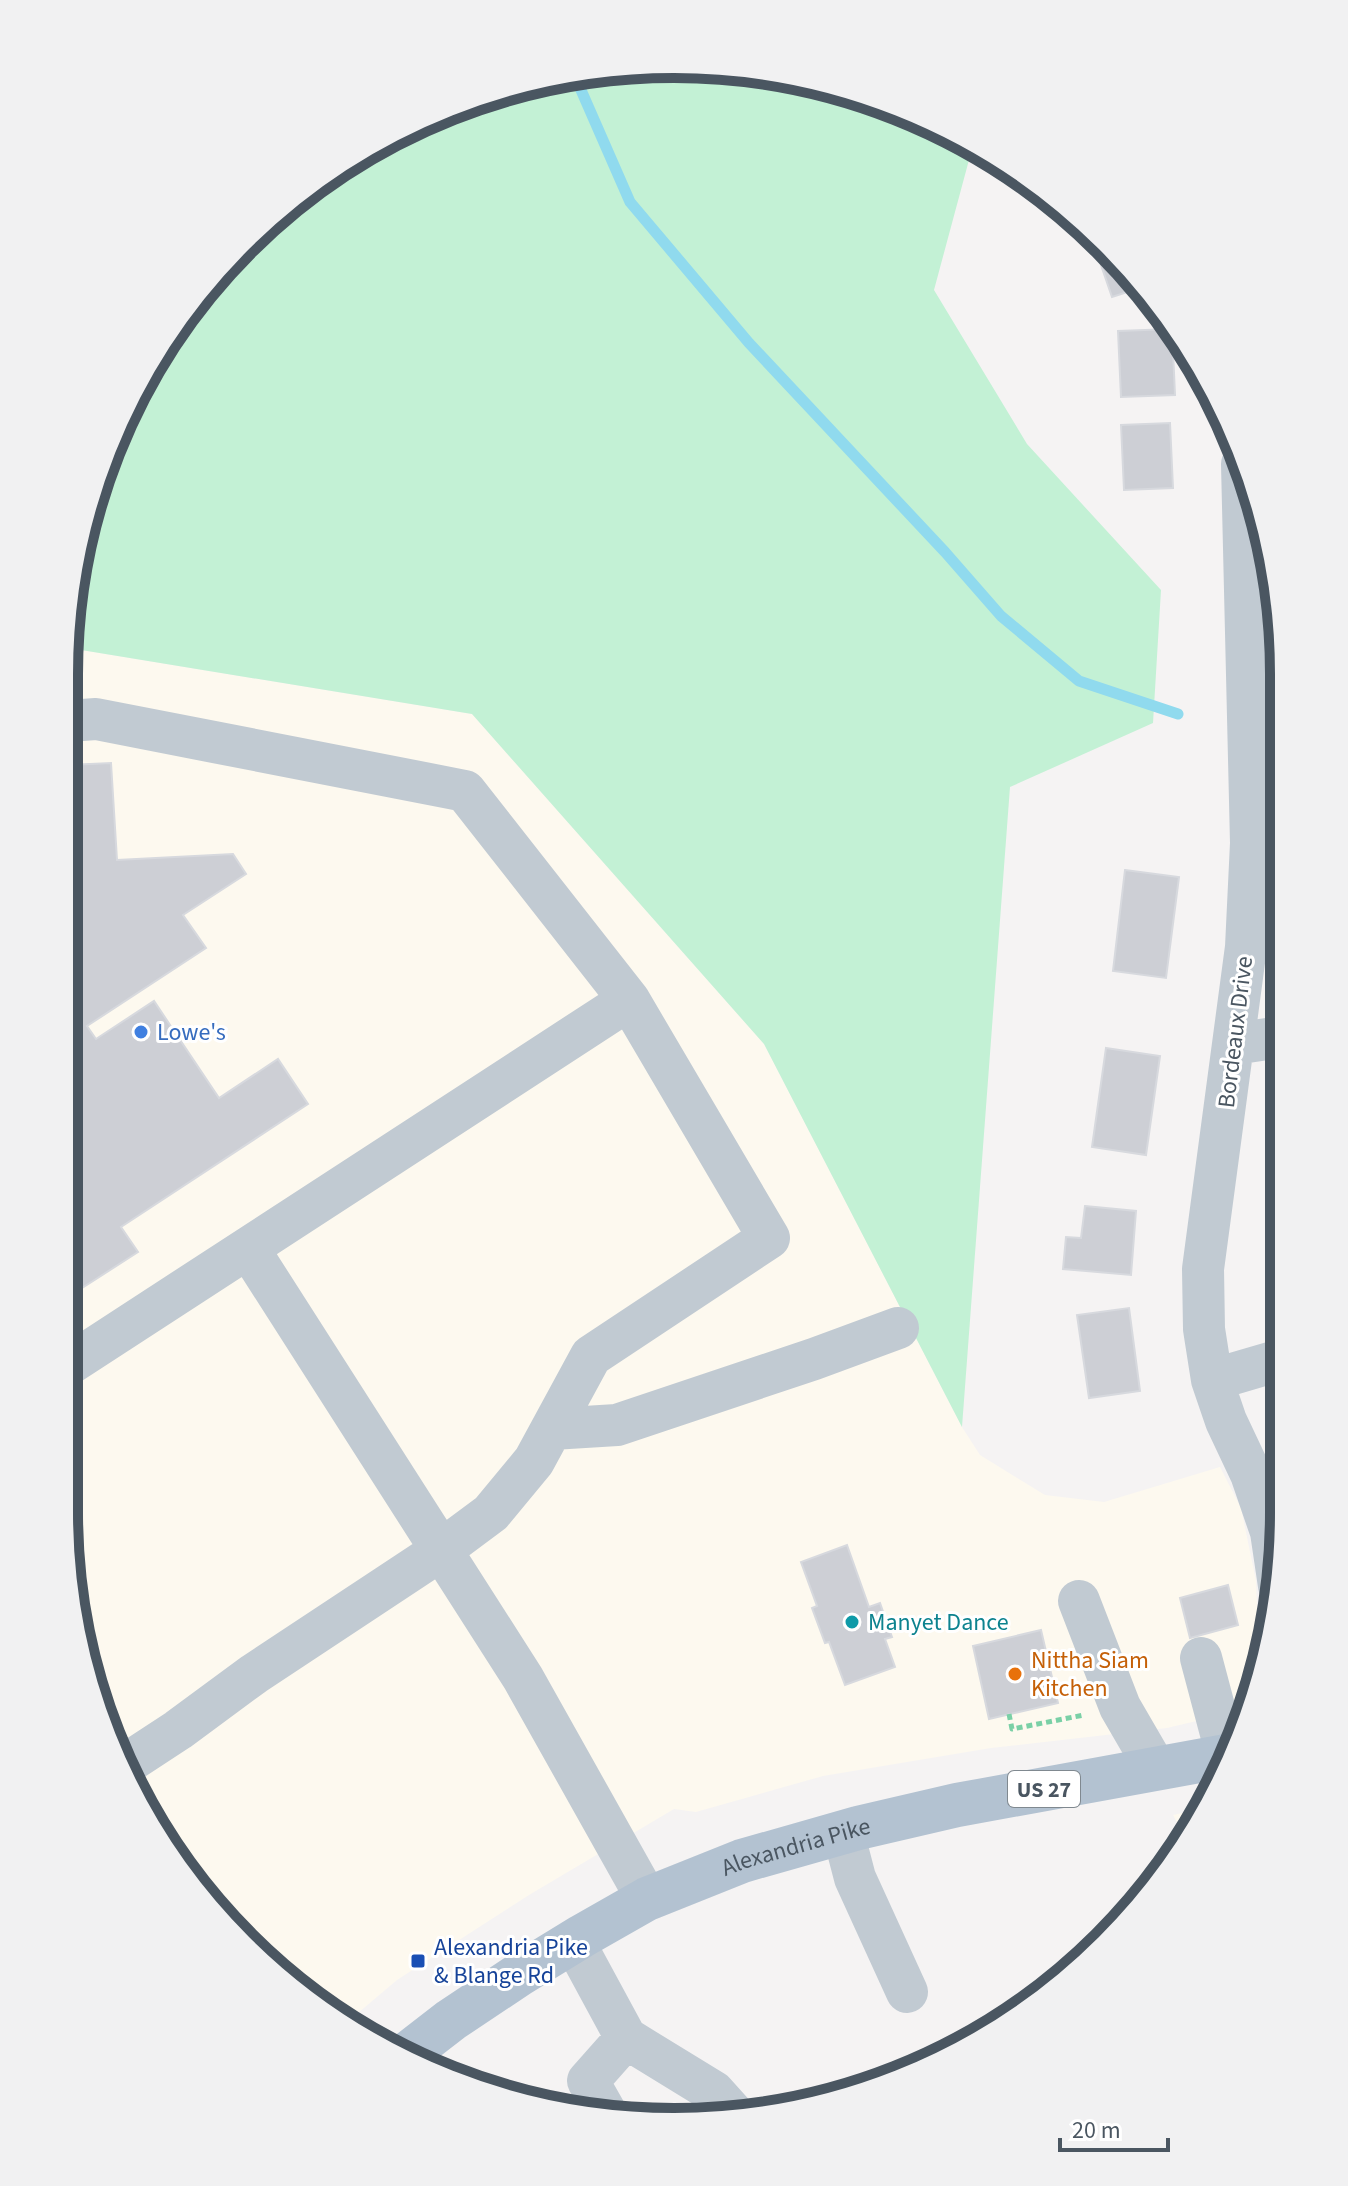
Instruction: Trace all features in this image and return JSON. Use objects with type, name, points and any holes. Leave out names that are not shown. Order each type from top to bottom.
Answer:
[{"type":"main road","name":"Alexandria Pike","points":[[414,2049],[520,1974],[647,1899],[742,1861],[843,1832],[957,1805],[1216,1761]]},
{"type":"street","name":"Bordeaux Drive","points":[[1243,497],[1251,843],[1246,947],[1203,1269],[1204,1329],[1212,1380],[1270,1528]]},
{"type":"street","points":[[78,720],[96,719],[465,791],[629,1000],[769,1238],[591,1356],[533,1463],[491,1513],[132,1760]]},
{"type":"street","points":[[78,1359],[629,1000]]},
{"type":"street","points":[[1234,1044],[1270,1039]]},
{"type":"street","points":[[248,1248],[523,1678],[647,1899]]},
{"type":"street","points":[[552,1429],[617,1425],[898,1328]]},
{"type":"street","points":[[1212,1380],[1270,1363]]},
{"type":"street","points":[[1079,1601],[1120,1707],[1156,1769]]},
{"type":"street","points":[[1201,1658],[1222,1746]]},
{"type":"street","points":[[843,1832],[855,1878],[907,1992]]},
{"type":"street","points":[[574,1942],[626,2038],[714,2092],[726,2106]]},
{"type":"street","points":[[601,2103],[588,2081],[626,2038]]},
{"type":"path","points":[[1009,1714],[1012,1729],[1120,1707]]},
{"type":"shaded area","points":[[79,650],[472,714],[764,1044],[962,1427],[980,1455],[1045,1495],[1104,1502],[1220,1467],[1241,1508],[1256,1581],[1258,1633],[1235,1712],[1167,1728],[991,1748],[823,1776],[696,1812],[674,1809],[529,1895],[397,1980],[355,2015],[281,1960],[226,1905],[178,1843],[139,1776],[123,1740],[98,1666],[83,1590],[78,1512]]},
{"type":"shaded area","points":[[1189,1812],[1180,1827],[1173,1815]]},
{"type":"green space","points":[[674,78],[713,79],[790,89],[828,98],[902,123],[970,157],[934,290],[1027,444],[1161,590],[1153,723],[1010,787],[962,1427],[764,1044],[472,714],[79,650],[89,558],[98,520],[123,446],[139,410],[178,343],[226,281],[311,201],[376,158],[446,123],[520,98],[558,89],[635,79]]},
{"type":"building","points":[[1098,256],[1130,291],[1112,297]]},
{"type":"building","points":[[1160,329],[1173,348],[1175,395],[1121,397],[1118,331]]},
{"type":"building","points":[[1170,423],[1173,488],[1124,490],[1121,425]]},
{"type":"building","name":"Lowe's","points":[[111,763],[117,860],[233,854],[246,874],[183,915],[206,948],[87,1026],[96,1039],[154,1001],[219,1098],[278,1059],[308,1104],[121,1227],[138,1252],[78,1291],[78,765]]},
{"type":"building","points":[[1125,870],[1179,877],[1166,978],[1113,971]]},
{"type":"building","points":[[1106,1048],[1160,1056],[1146,1155],[1092,1147]]},
{"type":"building","points":[[1085,1206],[1136,1211],[1131,1275],[1063,1269],[1066,1237],[1081,1238]]},
{"type":"building","points":[[1129,1308],[1140,1391],[1089,1398],[1077,1315]]},
{"type":"building","name":"Manyet Dance","points":[[847,1545],[869,1607],[880,1603],[892,1637],[885,1639],[895,1667],[845,1685],[812,1608],[817,1606],[801,1562]]},
{"type":"building","points":[[1228,1585],[1238,1625],[1190,1638],[1180,1598]]},
{"type":"building","name":"Nittha Siam Kitchen","points":[[1041,1630],[1058,1703],[989,1719],[973,1646]]},
{"type":"waterway","points":[[579,86],[630,202],[749,343],[1001,616],[1079,681],[1178,714]]},
{"type":"place","name":"Lowe's","points":[[141,1032]]},
{"type":"place","name":"Manyet Dance","points":[[852,1622]]},
{"type":"place","name":"Nittha Siam Kitchen","points":[[1015,1674]]},
{"type":"place","name":"Alexandria Pike & Blange Rd","points":[[418,1961]]}]
